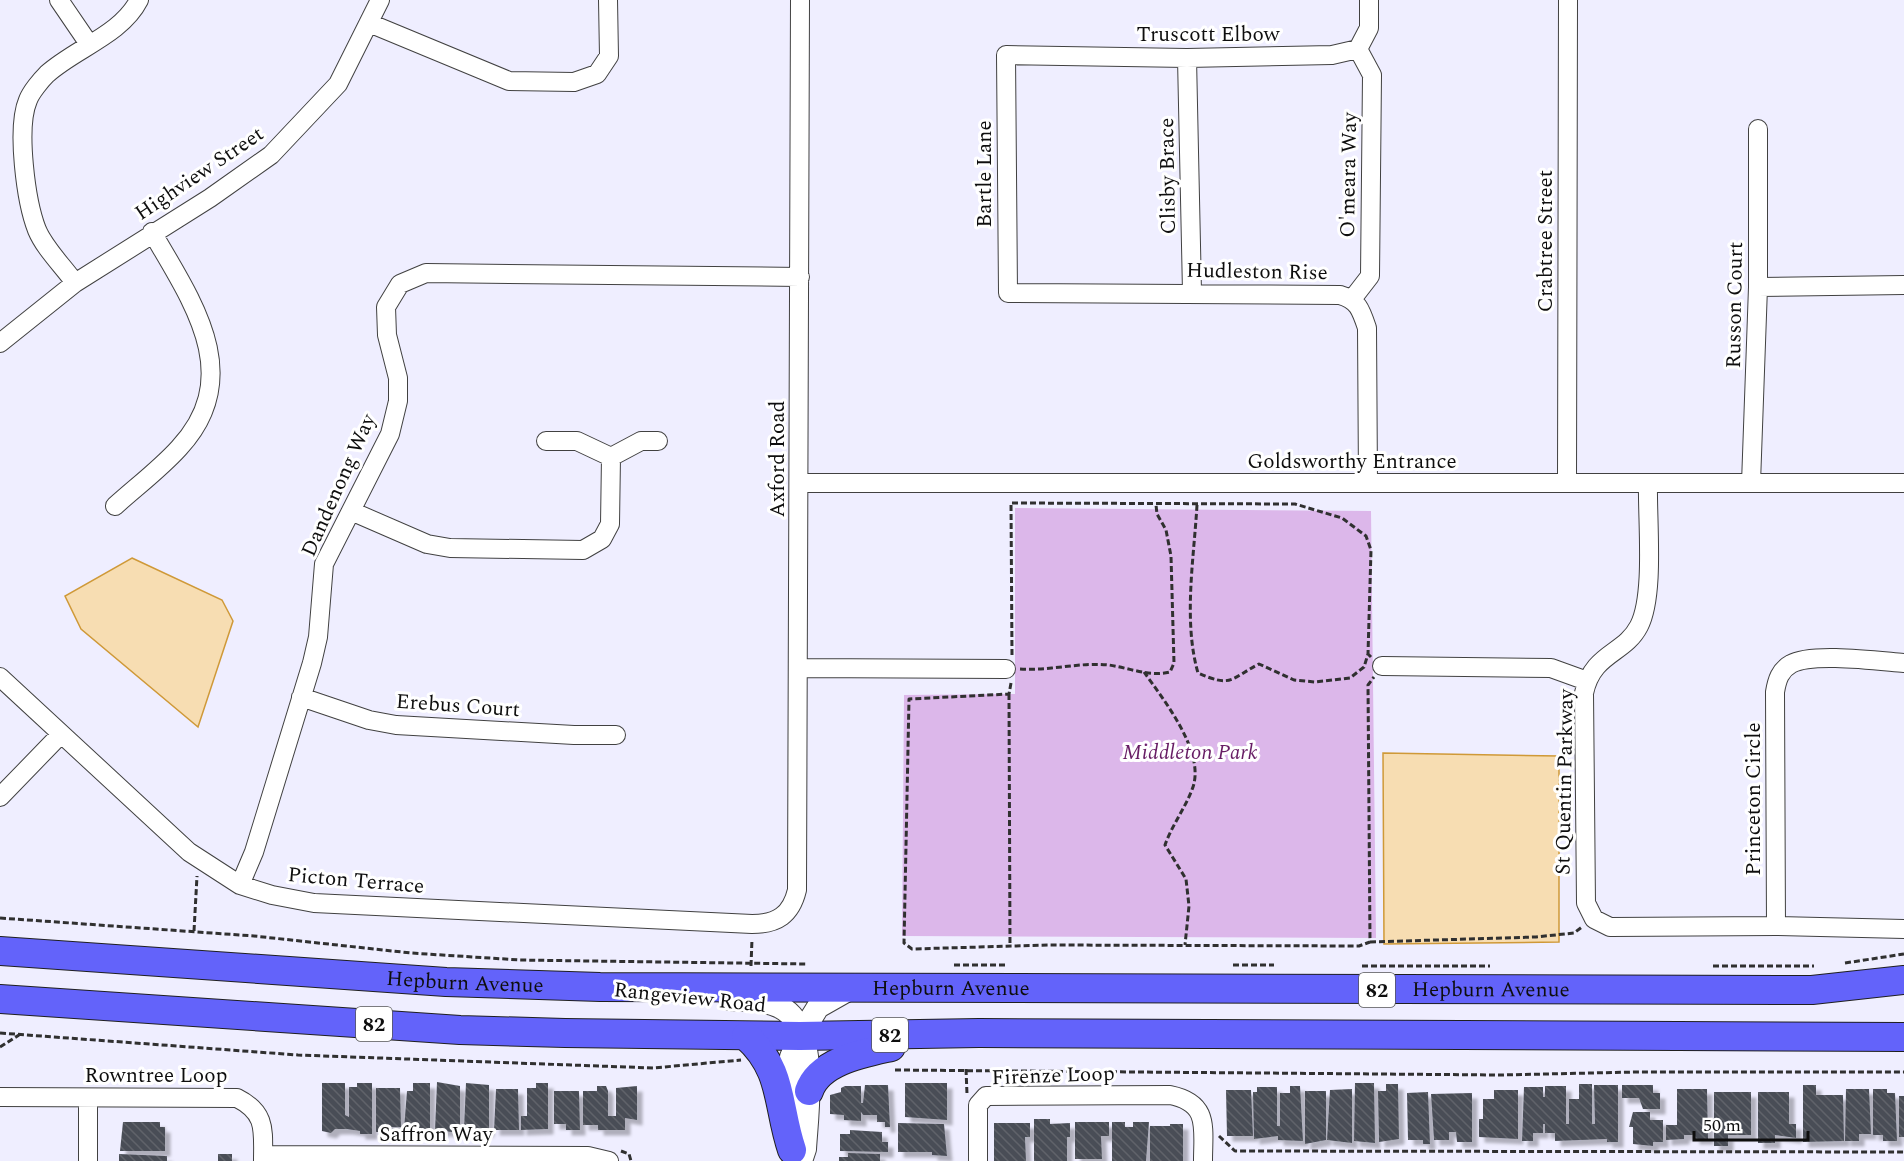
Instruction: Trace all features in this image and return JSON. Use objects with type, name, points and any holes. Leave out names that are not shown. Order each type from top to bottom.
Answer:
[{"type":"main road","name":"Hepburn Avenue","points":[[0,951],[446,982],[600,987],[848,990],[1812,990],[1904,980]]},
{"type":"main road","name":"Hepburn Avenue","points":[[0,999],[748,1047],[800,1036],[979,1033],[1904,1037]]},
{"type":"main road","points":[[808,1090],[818,1075],[856,1054],[979,1033]]},
{"type":"main road","points":[[748,1047],[766,1057],[774,1074],[780,1090],[784,1126],[796,1157]]},
{"type":"street","points":[[59,0],[89,44]]},
{"type":"street","points":[[75,283],[38,233],[27,201],[23,125],[28,99],[46,75],[126,18],[139,0]]},
{"type":"street","name":"Highview Street","points":[[0,343],[75,283],[152,232],[210,198],[271,155],[338,84],[380,0]]},
{"type":"street","points":[[369,23],[509,81],[574,82],[597,74],[609,56],[609,0]]},
{"type":"street","name":"Axford Road","points":[[785,915],[794,902],[797,890],[800,0]]},
{"type":"street","points":[[1358,50],[1369,28],[1369,0]]},
{"type":"street","name":"Crabtree Street","points":[[1567,483],[1568,0]]},
{"type":"street","name":"Truscott Elbow","points":[[1006,55],[1187,58],[1332,55],[1358,50]]},
{"type":"street","name":"O'meara Way","points":[[1353,298],[1370,276],[1372,75],[1358,50]]},
{"type":"street","name":"Bartle Lane","points":[[1006,55],[1008,293]]},
{"type":"street","name":"Clisby Brace","points":[[1187,58],[1192,292]]},
{"type":"street","name":"Russon Court","points":[[1751,483],[1758,287],[1758,129]]},
{"type":"street","points":[[115,506],[181,447],[209,403],[212,365],[199,314],[152,232]]},
{"type":"street","name":"Dandenong Way","points":[[240,885],[254,852],[318,637],[324,564],[390,434],[398,401],[398,378],[387,335],[386,307],[400,284],[426,273],[800,277]]},
{"type":"street","points":[[1758,287],[1904,285]]},
{"type":"street","name":"Hudleston Rise","points":[[1008,293],[1192,292],[1340,295],[1353,298],[1361,309],[1367,327],[1368,483]]},
{"type":"street","points":[[546,441],[577,441],[610,457]]},
{"type":"street","points":[[610,457],[641,441],[658,441]]},
{"type":"street","points":[[351,511],[427,544],[450,548],[583,550],[602,539],[610,524],[610,457]]},
{"type":"street","name":"Goldsworthy Entrance","points":[[800,483],[1904,483]]},
{"type":"street","name":"St Quentin Parkway","points":[[1594,919],[1586,903],[1585,893],[1584,705],[1587,681],[1600,662],[1634,634],[1644,611],[1648,483]]},
{"type":"street","name":"Princeton Circle","points":[[1776,926],[1775,692],[1780,675],[1791,664],[1800,660],[1861,658],[1904,663]]},
{"type":"street","points":[[1382,666],[1551,668],[1587,681]]},
{"type":"street","points":[[798,668],[1009,669]]},
{"type":"street","name":"Picton Terrace","points":[[0,677],[171,837],[199,859],[240,885],[272,895],[314,903],[752,924],[774,922],[785,915]]},
{"type":"street","name":"Erebus Court","points":[[301,697],[369,720],[396,725],[574,735],[616,735]]},
{"type":"street","points":[[0,796],[61,734]]},
{"type":"street","points":[[1594,919],[1610,927],[1776,926],[1904,929]]},
{"type":"street","name":"Rangeview Road","points":[[600,987],[763,1002],[789,1014],[809,1056],[805,1149],[796,1157]]},
{"type":"street","points":[[796,1157],[791,1057],[800,1036],[818,1007],[848,990]]},
{"type":"street","name":"Firenze Loop","points":[[978,1161],[978,1105],[986,1096],[1170,1095],[1187,1098],[1198,1107],[1203,1125]]},
{"type":"street","name":"Rowntree Loop","points":[[0,1097],[237,1098],[258,1113],[262,1123],[263,1158]]},
{"type":"street","points":[[88,1098],[88,1161]]},
{"type":"street","points":[[1203,1125],[1203,1161]]},
{"type":"street","name":"Saffron Way","points":[[263,1158],[432,1159],[612,1155]]},
{"type":"path","points":[[1010,946],[1011,503],[1295,504],[1342,518],[1366,536],[1371,550],[1368,654],[1364,667],[1350,678],[1315,682],[1294,680],[1259,664],[1233,681],[1213,679],[1198,673],[1193,656],[1192,592],[1197,505]]},
{"type":"path","points":[[1009,669],[1042,670],[1082,664],[1160,674],[1170,672],[1174,663],[1171,556],[1166,530],[1157,514],[1156,505]]},
{"type":"path","points":[[1368,654],[1382,666],[1368,685],[1370,942]]},
{"type":"path","points":[[1144,672],[1173,712],[1193,752],[1194,786],[1165,845],[1186,879],[1189,906],[1185,945]]},
{"type":"path","points":[[1009,694],[909,699],[904,943],[912,950],[1010,946],[1359,946],[1370,942],[1536,937],[1574,933],[1594,919]]},
{"type":"path","points":[[194,931],[199,859]]},
{"type":"path","points":[[0,918],[194,931],[411,953],[520,960],[808,964]]},
{"type":"path","points":[[752,924],[752,964]]},
{"type":"path","points":[[1834,965],[1904,954]]},
{"type":"path","points":[[948,965],[1016,965]]},
{"type":"path","points":[[1230,965],[1276,965]]},
{"type":"path","points":[[1353,966],[1497,966]]},
{"type":"path","points":[[1708,966],[1824,966]]},
{"type":"path","points":[[0,1033],[298,1055],[652,1068],[748,1047]]},
{"type":"path","points":[[0,1047],[20,1035]]},
{"type":"path","name":"Firenze Loop","points":[[966,1069],[967,1096]]},
{"type":"path","points":[[890,1070],[1501,1075],[1904,1072]]},
{"type":"path","points":[[1203,1125],[1218,1126],[1218,1136],[1235,1151],[1904,1152]]},
{"type":"path","points":[[612,1155],[629,1154],[631,1161]]},
{"type":"green space","name":"Middleton Park","points":[[1015,508],[1371,511],[1376,938],[902,936],[904,695],[1015,694]]},
{"type":"shaded area","points":[[132,558],[222,600],[233,621],[198,727],[81,629],[65,596]]},
{"type":"shaded area","points":[[1383,753],[1559,756],[1559,942],[1384,944]]},
{"type":"building","points":[[437,1082],[460,1086],[460,1133],[435,1130]]},
{"type":"building","points":[[322,1083],[345,1083],[345,1115],[349,1117],[349,1087],[357,1087],[357,1083],[372,1083],[372,1134],[360,1134],[360,1131],[347,1129],[335,1129],[331,1133],[322,1131]]},
{"type":"building","points":[[413,1083],[430,1083],[430,1133],[404,1129],[407,1091],[413,1091]]},
{"type":"building","points":[[466,1083],[489,1085],[489,1131],[466,1131],[464,1128]]},
{"type":"building","points":[[536,1083],[548,1083],[548,1129],[521,1130],[521,1116],[527,1116],[527,1088],[536,1088]]},
{"type":"building","points":[[905,1083],[947,1083],[947,1120],[905,1117]]},
{"type":"building","points":[[1355,1083],[1374,1083],[1375,1143],[1354,1141]]},
{"type":"building","points":[[1386,1084],[1398,1084],[1399,1139],[1379,1142],[1378,1091],[1386,1091]]},
{"type":"building","points":[[1579,1084],[1592,1084],[1592,1124],[1595,1124],[1594,1085],[1618,1085],[1618,1142],[1607,1142],[1607,1139],[1555,1141],[1555,1133],[1545,1133],[1545,1124],[1543,1124],[1543,1133],[1533,1133],[1533,1141],[1522,1141],[1524,1087],[1543,1087],[1543,1097],[1545,1097],[1545,1086],[1566,1086],[1566,1124],[1569,1124],[1569,1099],[1579,1099]]},
{"type":"building","points":[[865,1085],[888,1085],[890,1127],[885,1127],[885,1122],[877,1122],[877,1115],[863,1115],[861,1112],[861,1121],[844,1120],[844,1115],[830,1114],[830,1095],[841,1092],[841,1088],[845,1086],[861,1086],[861,1103],[863,1103]]},
{"type":"building","points":[[1622,1085],[1653,1085],[1653,1093],[1660,1093],[1660,1109],[1643,1109],[1639,1098],[1622,1098]]},
{"type":"building","points":[[1803,1085],[1816,1085],[1816,1095],[1843,1095],[1844,1141],[1803,1142]]},
{"type":"building","points":[[597,1086],[606,1086],[608,1116],[616,1116],[616,1088],[637,1086],[637,1120],[625,1118],[625,1130],[598,1130],[598,1125],[583,1125],[583,1091],[597,1091]]},
{"type":"building","points":[[1290,1086],[1300,1086],[1303,1141],[1278,1140],[1278,1136],[1254,1139],[1253,1092],[1257,1092],[1257,1087],[1277,1087],[1277,1126],[1280,1126],[1280,1093],[1290,1093]]},
{"type":"building","points":[[376,1088],[400,1088],[401,1127],[386,1127],[386,1132],[376,1132]]},
{"type":"building","points":[[496,1089],[518,1089],[519,1130],[494,1130]]},
{"type":"building","points":[[1352,1089],[1352,1143],[1327,1140],[1330,1090]]},
{"type":"building","points":[[1677,1089],[1707,1089],[1708,1139],[1694,1139],[1694,1135],[1684,1135],[1684,1139],[1666,1140],[1666,1125],[1677,1125]]},
{"type":"building","points":[[1846,1089],[1869,1089],[1871,1134],[1859,1134],[1859,1141],[1845,1141]]},
{"type":"building","points":[[1873,1089],[1887,1089],[1887,1093],[1895,1093],[1897,1141],[1883,1141],[1883,1135],[1873,1135]]},
{"type":"building","points":[[1226,1090],[1251,1090],[1253,1136],[1227,1136]]},
{"type":"building","points":[[1494,1090],[1518,1090],[1518,1139],[1479,1137],[1479,1119],[1483,1119],[1483,1099],[1494,1099]]},
{"type":"building","points":[[554,1091],[579,1091],[580,1130],[566,1130],[566,1124],[554,1124]]},
{"type":"building","points":[[1305,1091],[1326,1091],[1326,1140],[1305,1144]]},
{"type":"building","points":[[1428,1092],[1430,1144],[1423,1144],[1423,1140],[1408,1140],[1407,1093]]},
{"type":"building","points":[[1714,1092],[1751,1092],[1751,1135],[1728,1135],[1728,1146],[1714,1146]]},
{"type":"building","points":[[1758,1092],[1789,1092],[1789,1124],[1796,1124],[1796,1138],[1775,1135],[1775,1143],[1758,1143]]},
{"type":"building","points":[[1472,1093],[1472,1142],[1457,1142],[1456,1132],[1449,1132],[1449,1140],[1434,1140],[1431,1094]]},
{"type":"building","points":[[1899,1096],[1904,1096],[1904,1137],[1899,1137]]},
{"type":"building","points":[[1633,1112],[1650,1112],[1650,1120],[1663,1120],[1663,1142],[1653,1142],[1653,1146],[1633,1144],[1633,1127],[1629,1127]]},
{"type":"building","points":[[1034,1119],[1050,1119],[1050,1124],[1070,1123],[1070,1137],[1067,1137],[1067,1161],[1034,1161]]},
{"type":"building","points":[[123,1122],[160,1122],[160,1127],[165,1127],[165,1151],[120,1151]]},
{"type":"building","points":[[1075,1122],[1109,1122],[1109,1136],[1101,1136],[1102,1159],[1075,1159]]},
{"type":"building","points":[[1112,1122],[1125,1122],[1125,1127],[1133,1127],[1133,1122],[1149,1122],[1146,1161],[1112,1161]]},
{"type":"building","points":[[898,1123],[944,1124],[947,1156],[932,1155],[932,1152],[898,1152]]},
{"type":"building","points":[[994,1123],[1030,1123],[1030,1137],[1025,1137],[1026,1161],[994,1161]]},
{"type":"building","points":[[1170,1124],[1183,1124],[1183,1161],[1150,1161],[1150,1126],[1170,1126]]},
{"type":"building","points":[[850,1130],[882,1132],[882,1142],[888,1142],[888,1152],[840,1151],[840,1134],[850,1134]]},
{"type":"building","points":[[848,1153],[880,1154],[880,1161],[839,1161],[839,1157],[848,1157]]},
{"type":"building","points":[[119,1154],[167,1156],[167,1161],[119,1161]]},
{"type":"building","points":[[218,1154],[232,1154],[232,1161],[218,1161]]}]
